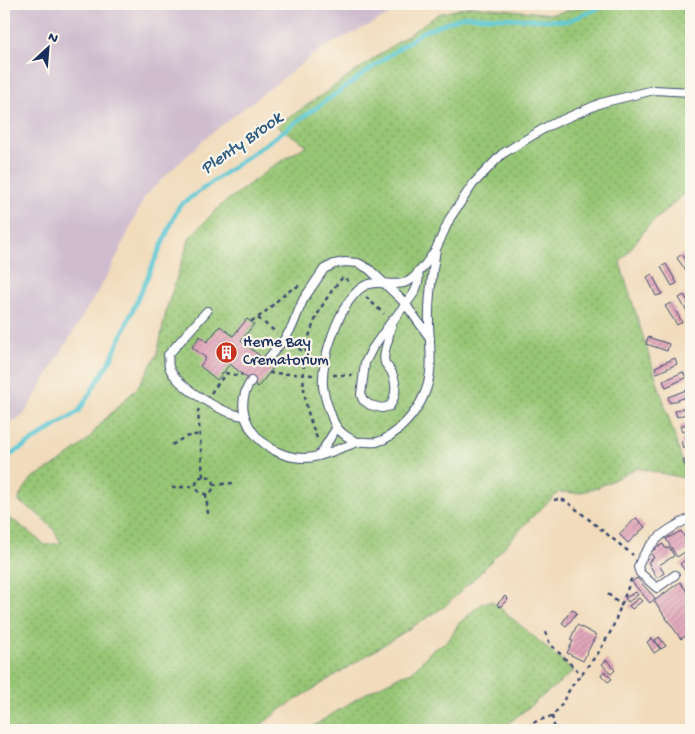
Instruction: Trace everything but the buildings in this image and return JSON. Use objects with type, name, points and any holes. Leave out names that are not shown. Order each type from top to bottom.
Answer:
[{"type":"lane","points":[[357,442],[345,436],[337,427],[323,386],[326,354],[331,339],[341,314],[359,290],[374,282],[394,283],[408,281],[418,272],[436,249],[450,218],[468,191],[502,154],[548,126],[601,103],[654,90],[691,92]]},
{"type":"lane","points":[[251,381],[244,395],[245,420],[254,434],[274,450],[295,457],[319,456],[357,442],[378,441],[400,427],[417,410],[428,386],[431,372],[430,290],[436,249]]},
{"type":"lane","points":[[266,361],[286,337],[302,300],[324,269],[334,264],[345,262],[358,263],[370,268],[406,305],[430,339]]},
{"type":"lane","points":[[394,319],[387,341],[385,362],[392,373],[395,386],[394,398],[390,406],[382,408],[363,400],[361,395],[364,363],[372,348],[394,319],[406,305],[418,285],[418,272]]},
{"type":"lane","points":[[207,311],[168,356],[170,368],[182,383],[211,404],[232,414],[245,416]]},
{"type":"lane","points":[[319,456],[337,427]]},
{"type":"lane","points":[[675,576],[657,588],[640,573],[639,564],[652,543],[664,533],[691,518]]},
{"type":"path","points":[[251,321],[264,314],[287,291],[298,287],[302,281]]},
{"type":"path","points":[[172,445],[185,437],[200,434]]},
{"type":"path","points":[[202,477],[210,478],[213,485],[212,489],[206,494],[199,492],[196,486],[196,482],[202,477]]},
{"type":"path","points":[[213,485],[232,483]]},
{"type":"path","points":[[172,488],[196,486]]},
{"type":"path","points":[[206,494],[208,514]]},
{"type":"path","points":[[519,730],[552,716],[560,707],[571,687],[582,675],[612,629],[622,606],[626,590],[639,564],[566,501],[554,500]]},
{"type":"path","points":[[608,594],[622,606]]},
{"type":"path","points":[[545,632],[550,644],[582,675]]},
{"type":"path","points":[[552,716],[555,730]]},
{"type":"shaded area","points":[[4,4],[411,4],[321,49],[209,135],[161,180],[144,198],[111,269],[23,416],[4,426]]},
{"type":"green space","points":[[592,4],[691,4],[691,188],[647,227],[620,263],[688,479],[637,468],[597,488],[577,493],[559,492],[444,607],[283,708],[254,730],[4,730],[4,516],[16,522],[45,545],[61,543],[52,527],[33,510],[19,502],[20,495],[32,478],[57,464],[86,442],[103,421],[137,388],[157,355],[167,307],[190,237],[220,206],[272,167],[307,145],[277,126],[438,14],[471,6],[553,14]]},
{"type":"green space","points":[[492,601],[574,671],[500,730],[307,730],[361,696],[402,675],[412,672],[432,650],[449,640],[458,624],[482,603]]},
{"type":"waterway","name":"Plenty Brook","points":[[4,459],[79,411],[111,359],[179,206],[422,32],[464,16],[568,21],[609,4]]},
{"type":"place","name":"Herne Bay Crematorium","points":[[227,352]]}]
